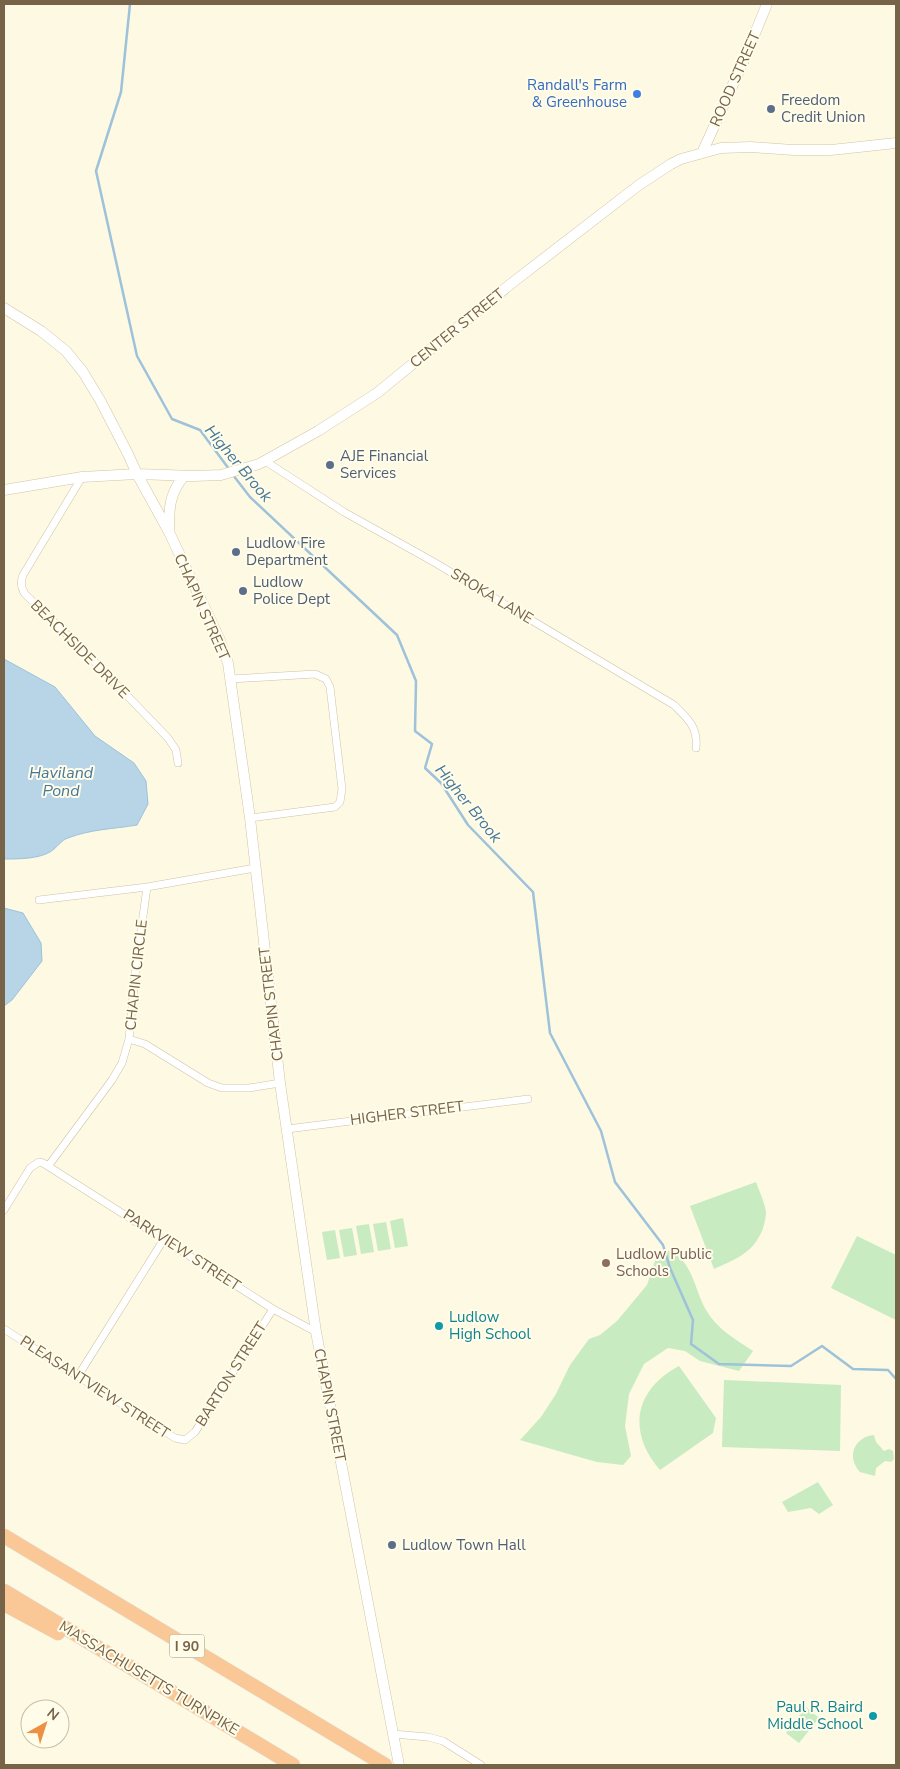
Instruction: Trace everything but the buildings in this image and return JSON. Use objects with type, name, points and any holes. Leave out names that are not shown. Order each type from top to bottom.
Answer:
[{"type":"highway","name":"I 90","points":[[4,1536],[386,1765]]},
{"type":"highway","name":"MASSACHUSETTS TURNPIKE","points":[[4,1590],[293,1765]]},
{"type":"highway","points":[[4,1604],[210,1715]]},
{"type":"main road","name":"ROOD STREET","points":[[702,153],[767,4]]},
{"type":"main road","name":"CENTER STREET","points":[[4,490],[82,477],[137,474],[184,476],[227,474],[265,461],[318,431],[377,393],[512,283],[653,175],[681,159],[714,149],[740,147],[831,150],[896,144]]},
{"type":"main road","name":"CHAPIN STREET","points":[[4,308],[41,331],[66,351],[83,372],[108,415],[137,474],[169,532],[223,649],[231,679],[250,818],[280,1083],[316,1332],[400,1765]]},
{"type":"main road","points":[[169,532],[170,502],[178,482],[184,476]]},
{"type":"street","name":"SROKA LANE","points":[[265,461],[340,509],[432,561],[674,705],[693,726],[697,737],[696,748]]},
{"type":"street","name":"BEACHSIDE DRIVE","points":[[82,477],[23,575],[22,589],[168,738],[176,750],[178,763]]},
{"type":"street","points":[[231,679],[317,674],[326,679],[330,687],[342,790],[340,802],[335,807],[250,818]]},
{"type":"street","points":[[39,900],[147,887],[255,868]]},
{"type":"street","name":"CHAPIN CIRCLE","points":[[147,887],[135,975],[130,1039],[145,1044],[208,1083],[222,1088],[249,1088],[280,1083]]},
{"type":"street","points":[[4,1210],[30,1168],[39,1162],[49,1165],[112,1080],[122,1063],[130,1039]]},
{"type":"street","name":"HIGHER STREET","points":[[287,1129],[528,1099]]},
{"type":"street","name":"PARKVIEW STREET","points":[[49,1165],[273,1309],[316,1332]]},
{"type":"street","points":[[78,1376],[164,1239]]},
{"type":"street","name":"BARTON STREET","points":[[188,1439],[195,1432],[273,1309]]},
{"type":"street","name":"PLEASANTVIEW STREET","points":[[4,1329],[175,1438],[188,1439]]},
{"type":"street","points":[[394,1734],[428,1737],[443,1741],[481,1765]]},
{"type":"green space","points":[[756,1182],[766,1212],[762,1231],[748,1251],[714,1269],[690,1206]]},
{"type":"green space","points":[[403,1218],[408,1246],[395,1248],[390,1221]]},
{"type":"green space","points":[[386,1222],[391,1249],[378,1251],[373,1224]]},
{"type":"green space","points":[[369,1224],[374,1252],[361,1254],[356,1226]]},
{"type":"green space","points":[[352,1228],[357,1255],[344,1257],[339,1230]]},
{"type":"green space","points":[[335,1230],[340,1258],[327,1260],[322,1232]]},
{"type":"green space","points":[[857,1236],[896,1255],[896,1320],[831,1288]]},
{"type":"green space","points":[[667,1250],[676,1254],[688,1268],[702,1302],[715,1323],[753,1351],[739,1371],[700,1361],[685,1351],[668,1348],[644,1364],[629,1394],[625,1426],[631,1456],[623,1465],[597,1462],[520,1440],[541,1417],[556,1394],[570,1365],[589,1339],[600,1335],[617,1321],[647,1285],[657,1255]]},
{"type":"green space","points":[[679,1366],[716,1418],[713,1433],[660,1470],[649,1456],[643,1441],[640,1413],[652,1387]]},
{"type":"green space","points":[[724,1380],[841,1385],[840,1451],[722,1447]]},
{"type":"green space","points":[[874,1435],[876,1442],[884,1451],[889,1449],[893,1451],[894,1459],[891,1462],[885,1461],[876,1468],[875,1476],[860,1472],[853,1460],[854,1449],[857,1444],[861,1440]]},
{"type":"green space","points":[[818,1482],[833,1505],[819,1514],[811,1508],[788,1512],[782,1502]]},
{"type":"green space","points":[[806,1707],[819,1718],[799,1743],[786,1733]]},
{"type":"water","name":"Haviland Pond","points":[[4,659],[55,687],[95,736],[134,763],[146,781],[148,804],[137,825],[77,835],[66,839],[50,852],[40,856],[4,859]]},
{"type":"water","points":[[4,908],[23,913],[41,943],[42,961],[12,1000],[4,1006]]},
{"type":"waterway","name":"Higher Brook","points":[[130,4],[121,92],[96,171],[137,356],[172,419],[200,430],[229,469]]},
{"type":"waterway","name":"Higher Brook","points":[[233,475],[250,497],[397,635],[416,681],[415,731],[432,744],[425,768],[441,783],[468,825],[533,892],[550,1033],[601,1131],[615,1182],[663,1245],[670,1268],[693,1320],[691,1344],[719,1364],[791,1366],[822,1346],[853,1369],[888,1370],[896,1379]]},
{"type":"place","name":"Randall's Farm & Greenhouse","points":[[637,94]]},
{"type":"place","name":"Freedom Credit Union","points":[[771,109]]},
{"type":"place","name":"AJE Financial Services","points":[[330,465]]},
{"type":"place","name":"Ludlow Fire Department","points":[[236,552]]},
{"type":"place","name":"Ludlow Police Dept","points":[[243,591]]},
{"type":"place","name":"Ludlow Public Schools","points":[[606,1263]]},
{"type":"place","name":"Ludlow High School","points":[[439,1326]]},
{"type":"place","name":"Ludlow Town Hall","points":[[392,1545]]},
{"type":"place","name":"Paul R. Baird Middle School","points":[[873,1716]]}]
